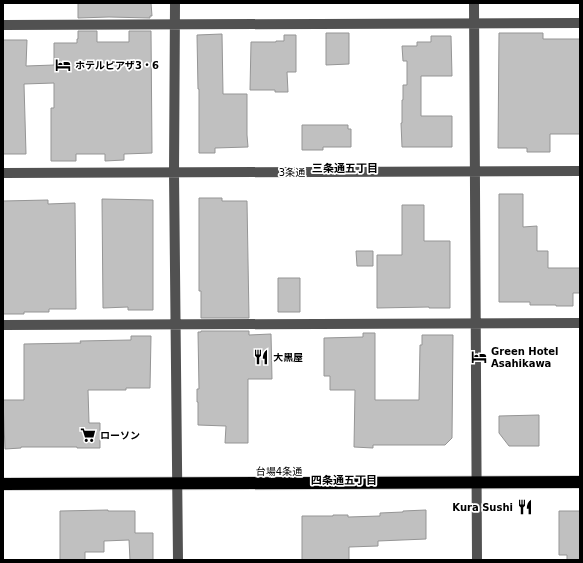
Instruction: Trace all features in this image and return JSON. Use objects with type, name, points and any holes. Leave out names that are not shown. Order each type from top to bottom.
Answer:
[{"type":"highway","name":"台場4条通","points":[[3,484],[580,482]]},
{"type":"street","points":[[176,3],[174,173],[178,560]]},
{"type":"street","points":[[474,3],[477,560]]},
{"type":"street","points":[[3,25],[580,23]]},
{"type":"street","name":"3条通","points":[[3,174],[580,172]]},
{"type":"street","points":[[3,325],[580,323]]},
{"type":"building","points":[[78,3],[151,3],[152,16],[150,16],[150,18],[78,18]]},
{"type":"building","points":[[78,31],[97,31],[97,42],[129,42],[129,31],[151,31],[152,153],[124,154],[124,160],[105,161],[105,154],[76,154],[76,161],[51,161],[51,108],[54,108],[54,83],[24,84],[26,154],[3,154],[3,40],[27,40],[26,66],[54,65],[54,43],[77,43]]},
{"type":"building","points":[[326,33],[349,33],[349,64],[326,65]]},
{"type":"building","points":[[499,33],[543,33],[543,39],[580,39],[580,134],[550,134],[550,152],[527,152],[527,148],[498,148]]},
{"type":"building","points":[[222,34],[223,94],[247,94],[248,147],[215,148],[215,153],[199,153],[197,35]]},
{"type":"building","points":[[284,35],[296,35],[296,72],[287,72],[288,92],[275,92],[275,90],[250,90],[251,42],[284,41]]},
{"type":"building","points":[[431,36],[451,36],[452,76],[421,76],[421,116],[452,116],[452,147],[402,147],[402,100],[403,85],[407,85],[407,61],[403,61],[402,46],[417,46],[417,42],[431,42]]},
{"type":"building","points":[[302,125],[348,125],[348,129],[351,129],[351,147],[323,147],[323,150],[302,150]]},
{"type":"building","points":[[499,194],[523,194],[523,227],[537,226],[537,251],[548,251],[548,268],[580,268],[580,293],[573,293],[573,306],[530,305],[530,302],[499,302]]},
{"type":"building","points":[[199,198],[222,198],[222,201],[247,201],[249,318],[201,318],[201,291],[199,291]]},
{"type":"building","points":[[102,199],[153,200],[153,310],[128,310],[128,307],[103,308]]},
{"type":"building","points":[[48,200],[48,204],[75,203],[76,309],[49,309],[49,312],[3,314],[3,201]]},
{"type":"building","points":[[402,205],[424,205],[424,241],[450,241],[450,308],[377,308],[377,255],[402,255]]},
{"type":"building","points":[[356,251],[373,251],[373,266],[357,266]]},
{"type":"building","points":[[278,278],[300,278],[300,312],[278,312]]},
{"type":"building","points":[[249,331],[249,335],[271,334],[272,379],[248,379],[248,443],[225,443],[226,426],[198,425],[198,332]]},
{"type":"building","points":[[363,333],[375,333],[375,400],[419,400],[420,345],[422,345],[422,335],[453,335],[452,438],[445,445],[373,445],[373,448],[354,447],[355,390],[330,390],[330,376],[324,376],[324,338],[363,337]]},
{"type":"building","points":[[131,336],[151,336],[150,388],[126,388],[126,390],[88,390],[89,423],[100,423],[100,448],[21,447],[5,449],[3,400],[24,400],[24,344],[131,340]]},
{"type":"building","points":[[539,415],[539,446],[509,446],[499,433],[499,416]]},
{"type":"building","points":[[426,510],[426,539],[378,541],[378,546],[349,547],[349,560],[302,560],[302,516],[380,516],[380,513]]},
{"type":"building","points":[[60,511],[135,511],[135,533],[153,533],[153,560],[130,560],[129,540],[104,541],[104,552],[85,552],[85,560],[60,560]]},
{"type":"building","points":[[559,511],[580,511],[580,560],[567,560],[567,555],[559,555]]},
{"type":"place","name":"ホテルピアザ3・6","points":[[63,65]]},
{"type":"place","name":"大黑屋","points":[[261,357]]},
{"type":"place","name":"Green Hotel Asahikawa","points":[[479,357]]},
{"type":"place","name":"ローソン","points":[[88,435]]},
{"type":"place","name":"Kura Sushi","points":[[525,507]]},
{"type":"district","name":"三条通五丁目","points":[[345,168]]},
{"type":"district","name":"四条通五丁目","points":[[344,480]]}]
